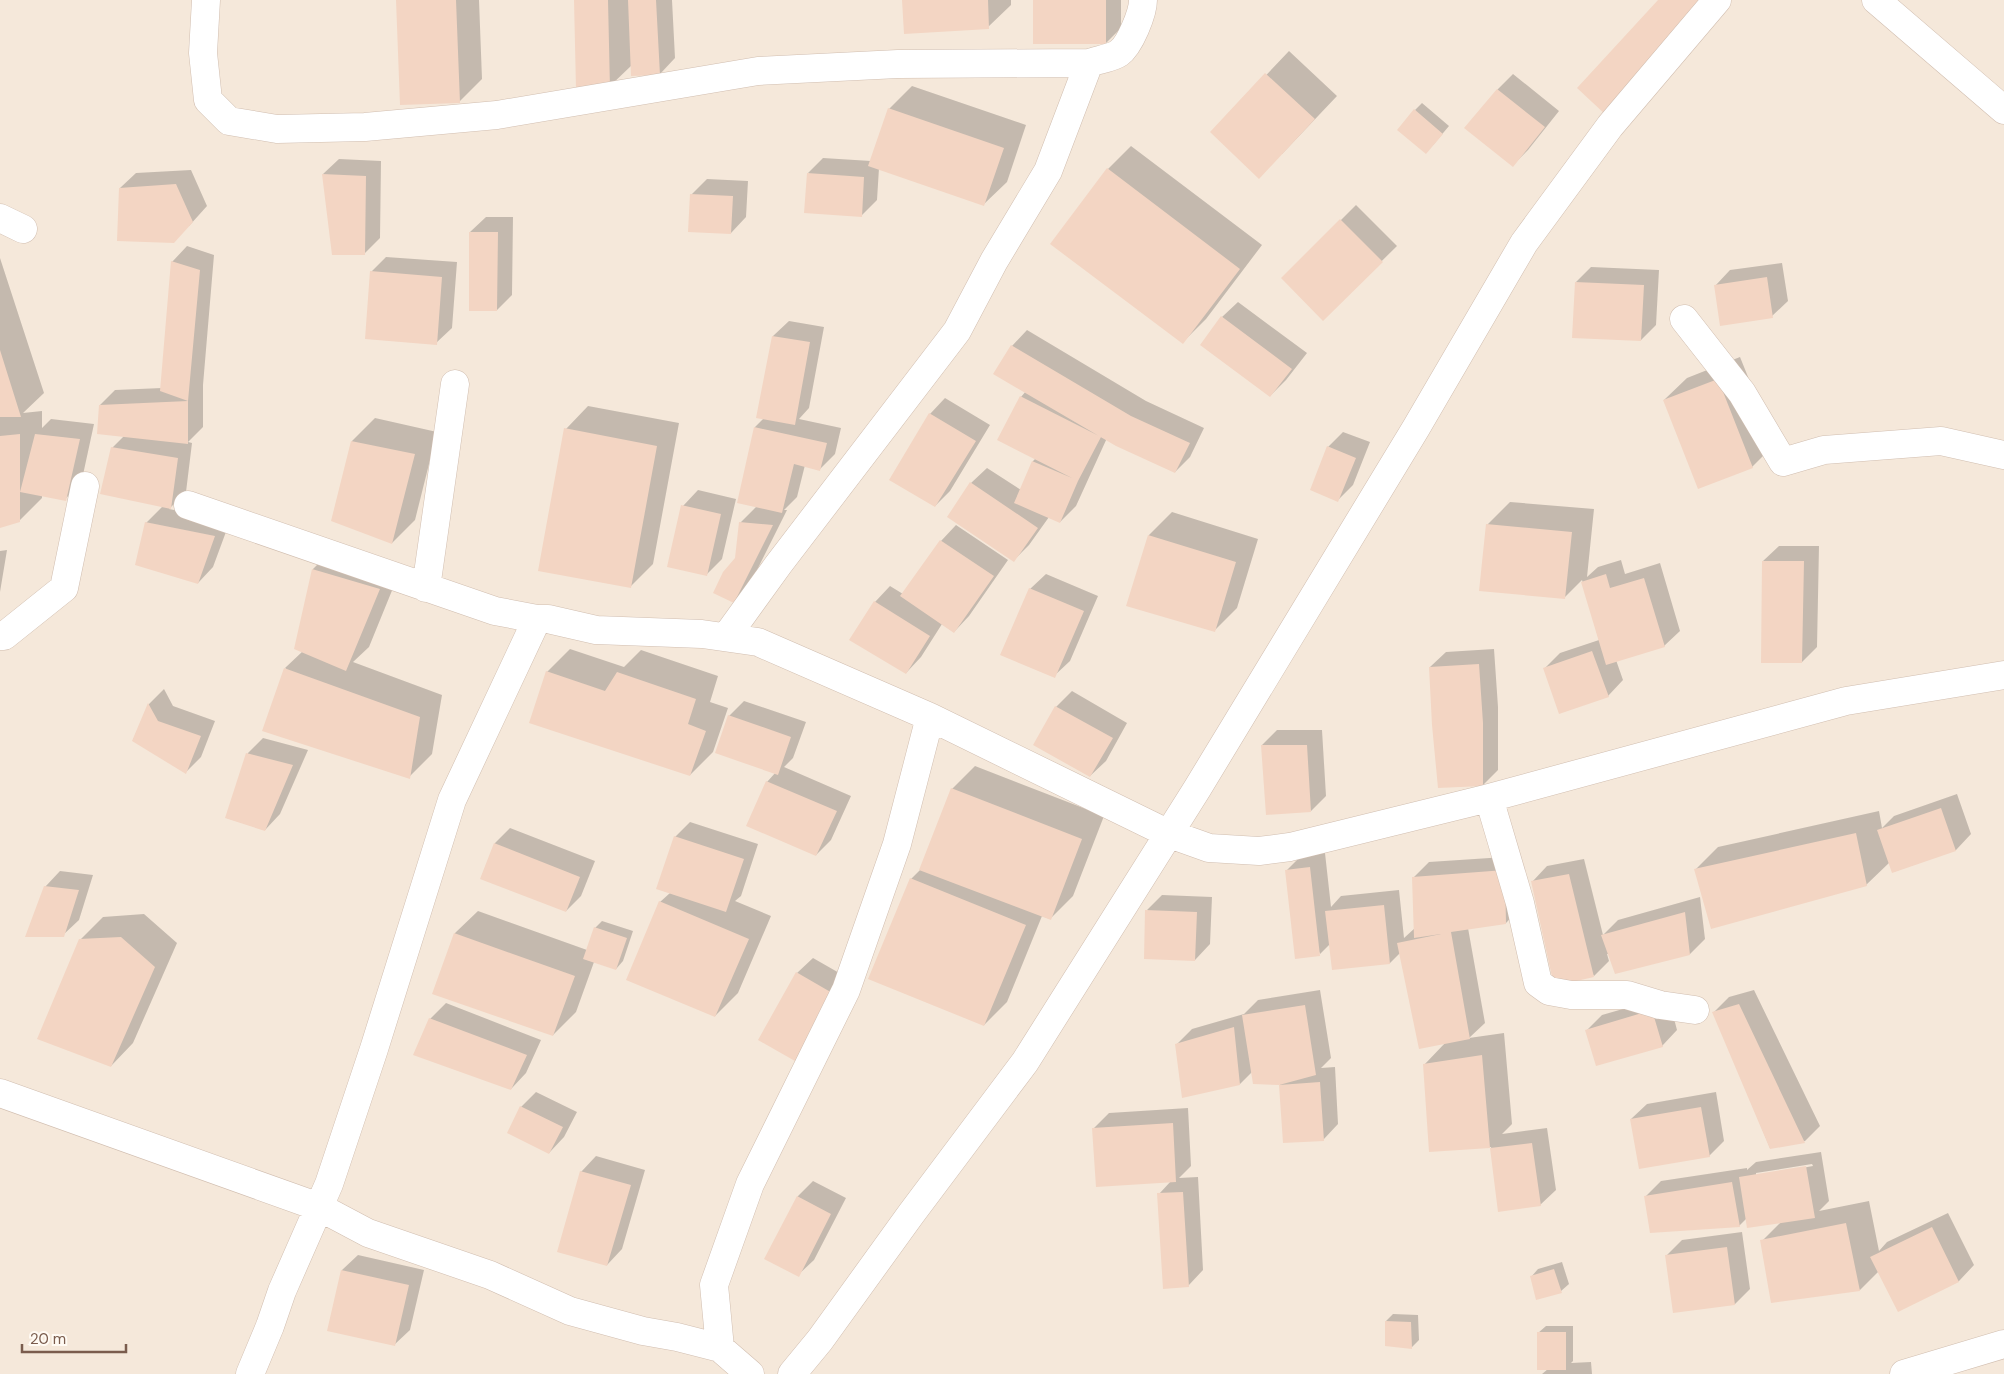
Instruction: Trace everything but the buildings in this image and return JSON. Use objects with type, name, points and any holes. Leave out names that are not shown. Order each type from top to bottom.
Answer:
[{"type":"street","points":[[206,0],[203,53],[208,100],[229,121],[277,129],[365,127],[497,115],[758,71],[898,64],[1089,63],[1119,53],[1134,31],[1143,7],[1143,0]]},
{"type":"street","points":[[792,1374],[820,1340],[911,1214],[1025,1062],[1167,833],[1197,789],[1416,428],[1524,243],[1610,126],[1717,0]]},
{"type":"street","points":[[1876,0],[2004,110]]},
{"type":"street","points":[[726,637],[778,564],[957,331],[994,261],[1048,170],[1089,63]]},
{"type":"street","points":[[1684,319],[1742,393],[1783,462],[1824,450],[1941,440],[2004,454]]},
{"type":"street","points":[[426,588],[455,384]]},
{"type":"street","points":[[0,636],[4,636],[64,588],[86,486]]},
{"type":"street","points":[[188,504],[494,611],[537,619],[548,619],[596,630],[702,634],[758,642],[930,717],[1167,833],[1209,848],[1259,851],[1290,847],[1489,798],[1846,701],[2004,675]]},
{"type":"street","points":[[250,1374],[282,1291],[329,1184],[452,800],[537,619]]},
{"type":"street","points":[[720,1348],[714,1285],[750,1184],[846,990],[897,844],[930,717]]},
{"type":"street","points":[[1489,798],[1520,903],[1538,983],[1549,991],[1564,994],[1627,996],[1660,1005],[1694,1010]]},
{"type":"street","points":[[0,1093],[319,1207],[368,1233],[490,1275],[570,1311],[643,1331],[720,1348],[750,1374]]},
{"type":"street","points":[[1904,1374],[2004,1344]]},
{"type":"shaded area","points":[[0,0],[2004,0],[2004,1374],[0,1374]]}]
